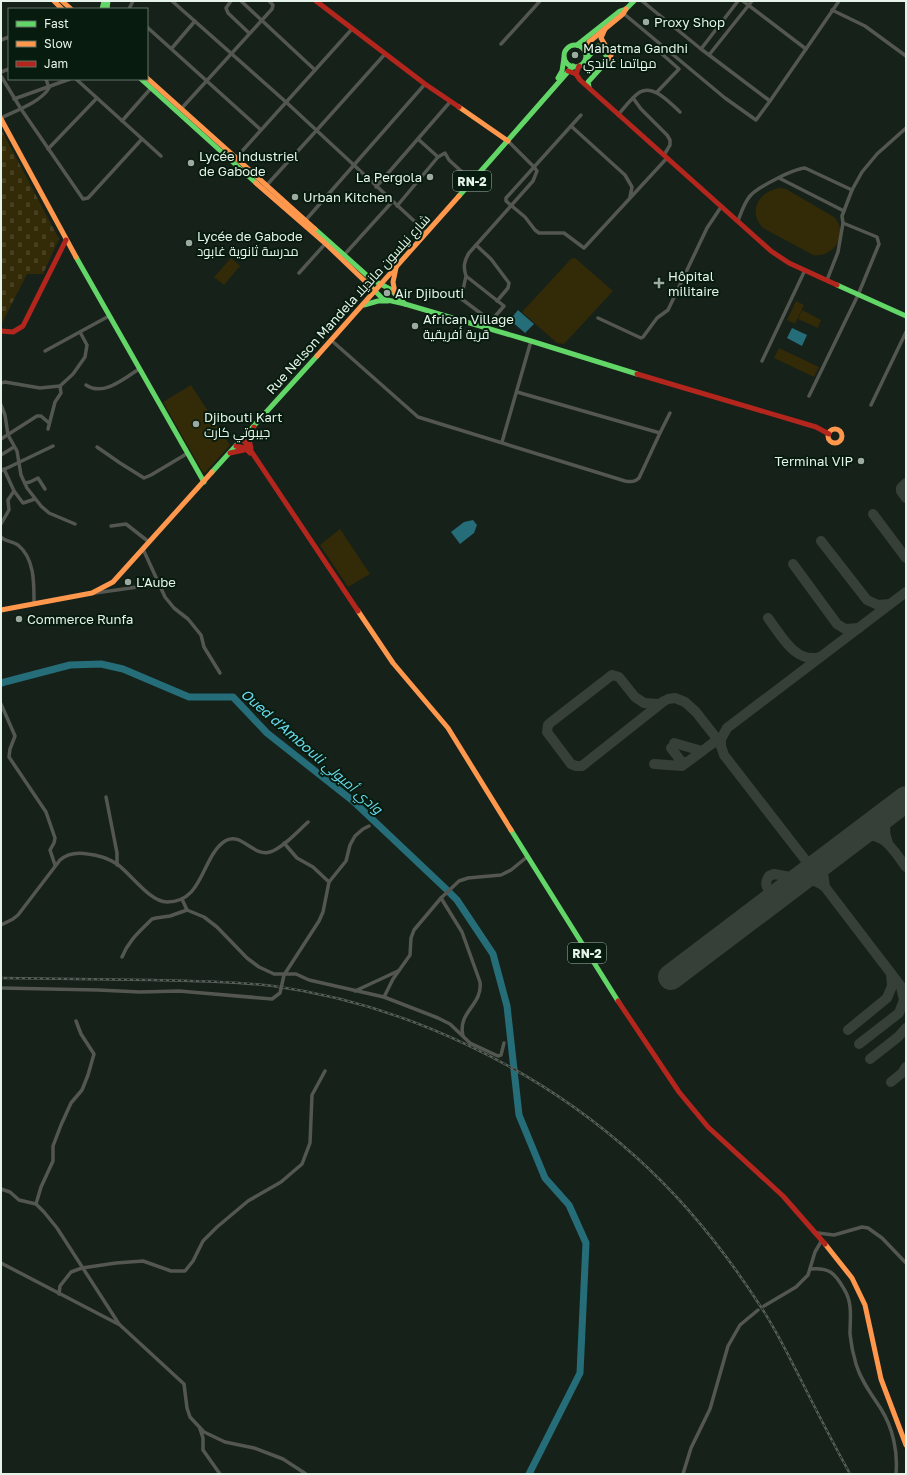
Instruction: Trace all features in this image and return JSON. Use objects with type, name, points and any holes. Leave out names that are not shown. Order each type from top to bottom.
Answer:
[{"type":"main road","points":[[62,1],[70,8]]},
{"type":"main road","points":[[316,1],[425,84],[508,141]]},
{"type":"main road","name":"RN-2","points":[[585,50],[589,42],[634,1]]},
{"type":"main road","name":"RN-2","points":[[564,58],[564,54],[567,49],[572,45],[577,45],[623,11]]},
{"type":"main road","points":[[589,88],[589,84],[609,63],[611,57],[609,50],[601,41],[605,29]]},
{"type":"main road","points":[[577,45],[585,50],[586,59]]},
{"type":"main road","points":[[576,74],[579,66],[598,46],[603,49],[608,60],[588,82],[587,84],[589,88]]},
{"type":"main road","points":[[564,58],[567,63],[573,66],[579,66]]},
{"type":"main road","name":"Rue Nelson Mandela شارع نيلسون مانديلا","points":[[548,94],[549,90],[562,71],[564,58]]},
{"type":"main road","name":"Rue Nelson Mandela شارع نيلسون مانديلا","points":[[1,610],[92,593],[113,582],[362,306],[573,66]]},
{"type":"main road","points":[[568,71],[576,74],[580,80],[618,115],[771,251],[789,263],[906,316]]},
{"type":"main road","points":[[143,80],[181,109],[264,187],[327,242],[381,297],[388,301]]},
{"type":"main road","points":[[148,80],[152,86],[235,160]]},
{"type":"main road","points":[[1,118],[66,240],[204,482]]},
{"type":"main road","points":[[1,331],[13,332],[24,326],[66,240]]},
{"type":"main road","points":[[327,242],[345,254],[371,279],[395,293],[405,304]]},
{"type":"main road","points":[[395,293],[394,282],[396,266]]},
{"type":"main road","points":[[362,306],[378,301],[405,304],[816,427],[829,434],[832,442],[839,441],[842,437],[839,430],[816,427]]},
{"type":"main road","points":[[250,452],[250,440],[254,427]]},
{"type":"main road","points":[[829,434],[835,429]]},
{"type":"main road","name":"RN-2","points":[[243,439],[250,452],[394,663],[448,728],[527,857],[640,1035],[679,1092],[708,1127],[783,1196],[817,1233],[852,1278],[865,1305],[881,1379],[906,1445]]},
{"type":"main road","points":[[236,446],[245,448],[250,452]]},
{"type":"main road","points":[[230,453],[240,450],[250,452]]},
{"type":"street","points":[[172,1],[286,102],[426,232]]},
{"type":"street","points":[[231,1],[226,8],[228,13],[249,33]]},
{"type":"street","points":[[240,1],[315,70]]},
{"type":"street","points":[[181,109],[273,7],[269,1]]},
{"type":"street","points":[[501,44],[540,1]]},
{"type":"street","points":[[642,1],[700,49],[770,101]]},
{"type":"street","points":[[700,49],[738,1]]},
{"type":"street","points":[[742,1],[806,49]]},
{"type":"street","points":[[709,56],[752,1]]},
{"type":"street","points":[[623,11],[725,98],[756,120],[839,1]]},
{"type":"street","points":[[832,10],[865,26],[906,56]]},
{"type":"street","points":[[172,48],[195,22]]},
{"type":"street","points":[[148,28],[261,130]]},
{"type":"street","points":[[235,160],[352,29]]},
{"type":"street","points":[[654,47],[679,69],[657,92]]},
{"type":"street","points":[[264,187],[385,54]]},
{"type":"street","points":[[1,76],[48,149],[80,196],[85,200],[142,139]]},
{"type":"street","points":[[1,118],[21,109],[45,93],[49,85],[46,80]]},
{"type":"street","points":[[14,98],[66,80]]},
{"type":"street","points":[[77,80],[161,156]]},
{"type":"street","points":[[304,222],[425,84]]},
{"type":"street","points":[[122,121],[152,86]]},
{"type":"street","points":[[618,115],[639,92],[644,90],[657,92],[680,112]]},
{"type":"street","points":[[48,149],[97,98]]},
{"type":"street","points":[[581,115],[506,198],[506,201],[525,217],[539,233],[564,233],[584,248],[666,157],[670,145],[670,140],[667,135],[641,109],[634,98]]},
{"type":"street","points":[[376,187],[450,102]]},
{"type":"street","points":[[571,126],[625,175],[632,186],[630,197]]},
{"type":"street","points":[[827,280],[838,252],[843,222],[842,216],[852,190],[862,172],[877,154],[906,128]]},
{"type":"street","points":[[418,139],[438,157]]},
{"type":"street","points":[[466,276],[463,290],[459,297],[491,321],[504,306],[466,276],[463,269],[465,260],[469,253],[533,181],[537,172],[534,166],[508,141]]},
{"type":"street","points":[[397,206],[438,157],[444,153],[472,181]]},
{"type":"street","points":[[738,221],[748,198],[752,194],[793,170],[805,168],[852,190]]},
{"type":"street","points":[[779,178],[844,211]]},
{"type":"street","points":[[345,254],[392,202]]},
{"type":"street","points":[[598,318],[641,338],[644,337],[657,318],[668,310],[708,228],[721,207]]},
{"type":"street","points":[[809,396],[858,295],[879,244],[876,237],[843,222]]},
{"type":"street","points":[[299,274],[327,242]]},
{"type":"street","points":[[476,245],[492,259],[509,283],[508,288],[497,301]]},
{"type":"street","points":[[762,361],[806,270]]},
{"type":"street","points":[[45,351],[109,316]]},
{"type":"street","points":[[1,383],[40,388],[60,386],[73,374],[85,357],[87,345],[80,332]]},
{"type":"street","points":[[871,405],[906,332]]},
{"type":"street","points":[[331,340],[418,417],[630,482],[636,481],[639,478],[670,413]]},
{"type":"street","points":[[502,442],[531,341]]},
{"type":"street","points":[[86,385],[90,388],[103,389],[139,369]]},
{"type":"street","points":[[48,429],[55,402],[61,393],[60,386]]},
{"type":"street","points":[[517,392],[660,433]]},
{"type":"street","points":[[1,405],[6,415],[8,435],[17,450],[21,475],[25,483],[35,499],[49,513],[75,524]]},
{"type":"street","points":[[1,439],[37,416],[41,416],[49,423]]},
{"type":"street","points":[[35,499],[23,503],[3,470],[53,446]]},
{"type":"street","points":[[1,454],[14,447]]},
{"type":"street","points":[[97,447],[144,478],[151,476],[188,453]]},
{"type":"street","points":[[25,483],[38,478],[45,488]]},
{"type":"street","points":[[1,524],[9,510],[8,500],[14,490]]},
{"type":"street","points":[[111,526],[126,524],[149,542]]},
{"type":"street","points":[[1,537],[6,541],[13,542],[18,545],[30,564],[34,580],[34,604]]},
{"type":"street","points":[[143,549],[165,597],[174,608],[188,619],[201,635],[204,646],[220,673]]},
{"type":"street","points":[[92,593],[159,584]]},
{"type":"street","points":[[1,704],[15,736],[10,749],[10,760],[21,773],[46,812],[55,838],[50,850],[55,865]]},
{"type":"street","points":[[106,797],[117,853],[117,864]]},
{"type":"street","points":[[1,925],[18,915],[55,865],[68,854],[92,854],[117,864],[153,897],[160,901],[172,902],[182,899],[200,882],[210,859],[224,842],[230,839],[236,839],[255,850],[263,853],[270,852],[284,843],[308,822]]},
{"type":"street","points":[[1,988],[140,992],[179,991],[272,999],[280,993],[284,975],[321,916],[326,904],[329,882],[346,860],[350,845],[355,836],[369,826]]},
{"type":"street","points":[[284,843],[297,858],[309,864],[329,882]]},
{"type":"street","points":[[384,997],[393,979],[410,955],[411,938],[414,930],[441,898],[459,881],[468,878],[501,875],[511,870],[527,857]]},
{"type":"street","points":[[441,898],[462,932],[480,982],[481,989],[479,995],[462,1022],[461,1028],[463,1037]]},
{"type":"street","points":[[182,899],[187,910]]},
{"type":"street","points":[[122,957],[130,940],[152,920],[187,910],[204,917],[246,958],[259,967],[274,974],[296,974],[308,980],[384,997],[450,1024],[470,1043],[498,1056],[501,1055],[504,1043]]},
{"type":"street","points":[[354,991],[399,970]]},
{"type":"street","points":[[36,1204],[41,1187],[53,1161],[53,1146],[61,1125],[71,1103],[82,1090],[92,1065],[94,1054],[80,1034],[76,1021]]},
{"type":"street","points":[[59,1294],[60,1286],[71,1272],[82,1268],[143,1261],[171,1272],[185,1271],[193,1261],[203,1241],[217,1227],[248,1201],[281,1182],[302,1164],[310,1143],[312,1095],[325,1071]]},
{"type":"street","points":[[1,1189],[10,1192],[19,1200],[36,1204],[49,1218],[120,1324],[184,1384],[187,1408],[190,1417],[200,1429],[224,1442],[254,1448],[283,1459],[306,1474]]},
{"type":"street","points":[[817,1233],[834,1235],[862,1228],[868,1228],[882,1238],[906,1263]]},
{"type":"street","points":[[764,1306],[796,1287],[808,1275],[815,1252],[822,1240]]},
{"type":"street","points":[[1,1263],[120,1324]]},
{"type":"street","points":[[810,1269],[820,1268],[828,1270],[845,1289],[851,1306],[851,1341],[856,1364],[863,1380],[884,1415],[891,1432],[897,1463],[896,1474]]},
{"type":"street","points":[[684,1474],[691,1448],[710,1409],[728,1346],[740,1325],[758,1310]]},
{"type":"street","points":[[200,1429],[203,1438],[203,1450],[220,1474]]},
{"type":"green space","points":[[1,129],[59,239],[43,274],[27,274],[2,323]]},
{"type":"green space","points":[[780,188],[786,189],[834,217],[839,223],[840,237],[833,249],[821,255],[813,255],[763,228],[758,222],[756,215],[758,203],[761,197],[766,193]]},
{"type":"green space","points":[[231,258],[240,266],[224,285],[214,277]]},
{"type":"green space","points":[[575,258],[613,291],[564,344],[557,343],[522,312],[571,259]]},
{"type":"green space","points":[[796,301],[804,305],[795,324],[787,320]]},
{"type":"green space","points":[[802,310],[821,320],[818,328],[798,319]]},
{"type":"green space","points":[[779,348],[819,367],[814,377],[774,358]]},
{"type":"green space","name":"Djibouti Kart جيبوتي كارت","points":[[191,385],[230,445],[205,473],[202,471],[163,402]]},
{"type":"green space","points":[[340,529],[370,574],[348,587],[320,545]]},
{"type":"water","points":[[518,310],[534,324],[525,333],[510,320]]},
{"type":"water","points":[[792,328],[807,335],[802,346],[787,338]]},
{"type":"water","points":[[473,520],[477,525],[474,533],[460,544],[451,532],[464,522]]},
{"type":"waterway","name":"Oued d'Ambouli وادي أمبولي","points":[[1,683],[70,665],[101,664],[123,669],[189,697],[233,697],[267,733],[353,801],[446,889]]},
{"type":"waterway","name":"Oued d'Ambouli وادي أمبولي","points":[[450,893],[457,900],[493,954],[507,1006],[519,1115],[545,1178],[569,1205],[586,1243],[580,1373],[529,1474]]},
{"type":"taxiway","points":[[906,483],[901,488],[901,491],[906,498]]},
{"type":"taxiway","points":[[873,514],[906,558]]},
{"type":"taxiway","points":[[821,541],[867,600],[878,605],[890,604]]},
{"type":"taxiway","points":[[793,564],[837,624],[845,629],[859,628]]},
{"type":"taxiway","points":[[721,746],[721,739],[727,728],[906,592]]},
{"type":"taxiway","points":[[768,618],[784,640],[796,652],[811,658],[820,657]]},
{"type":"taxiway","points":[[664,701],[582,766],[571,764],[547,732],[548,725],[550,723],[612,675],[619,677],[635,697],[644,703],[659,704],[668,699],[675,698],[685,702],[696,712],[714,735],[721,746],[724,755],[807,862],[813,865],[818,865]]},
{"type":"taxiway","points":[[654,764],[682,766],[717,740]]},
{"type":"taxiway","points":[[674,743],[702,751]]},
{"type":"taxiway","points":[[671,748],[681,761],[686,763]]},
{"type":"taxiway","points":[[888,843],[885,834],[885,826],[891,810]]},
{"type":"taxiway","points":[[858,836],[874,836],[886,842],[906,867]]},
{"type":"taxiway","points":[[824,861],[823,873],[825,887]]},
{"type":"taxiway","points":[[778,896],[766,885],[769,876],[774,874],[796,878],[806,875]]},
{"type":"taxiway","points":[[800,880],[813,880],[825,887],[906,993]]},
{"type":"taxiway","points":[[848,1030],[887,998],[892,986],[891,973]]},
{"type":"taxiway","points":[[859,1044],[899,1013],[904,1000],[901,987]]},
{"type":"taxiway","points":[[870,1059],[898,1037],[906,1028]]},
{"type":"taxiway","points":[[891,1082],[902,1073],[906,1067]]},
{"type":"runway","points":[[671,977],[906,799]]},
{"type":"railway","points":[[1,978],[197,981],[273,986],[322,995],[372,1008],[420,1025],[467,1045],[513,1069],[556,1095],[598,1125],[654,1173],[702,1226],[732,1264],[770,1321],[850,1474]]},
{"type":"traffic: fast","points":[[102,8],[104,1]]},
{"type":"traffic: fast","points":[[107,8],[108,1]]},
{"type":"traffic: fast","points":[[577,45],[620,11],[626,9],[634,1]]},
{"type":"traffic: fast","points":[[575,45],[583,48],[586,56],[583,64],[575,67],[567,64],[564,56],[567,48],[575,45]]},
{"type":"traffic: fast","points":[[586,59],[598,46],[603,49],[608,60],[588,82],[589,87]]},
{"type":"traffic: fast","points":[[558,78],[562,71],[564,58]]},
{"type":"traffic: fast","points":[[459,196],[573,66]]},
{"type":"traffic: fast","points":[[142,80],[256,183]]},
{"type":"traffic: fast","points":[[315,229],[371,279],[390,289],[405,304]]},
{"type":"traffic: fast","points":[[76,257],[204,482]]},
{"type":"traffic: fast","points":[[837,285],[906,316]]},
{"type":"traffic: fast","points":[[371,287],[383,299],[531,341],[637,374]]},
{"type":"traffic: fast","points":[[364,305],[378,301],[388,301]]},
{"type":"traffic: fast","points":[[212,472],[317,356]]},
{"type":"traffic: fast","points":[[511,830],[618,1001]]},
{"type":"traffic: slow","points":[[54,1],[61,8]]},
{"type":"traffic: slow","points":[[62,1],[70,8]]},
{"type":"traffic: slow","points":[[585,50],[589,42],[623,14],[626,9]]},
{"type":"traffic: slow","points":[[605,29],[601,38],[611,55],[609,63]]},
{"type":"traffic: slow","points":[[148,79],[315,229]]},
{"type":"traffic: slow","points":[[459,107],[508,141]]},
{"type":"traffic: slow","points":[[1,119],[76,257]]},
{"type":"traffic: slow","points":[[256,183],[325,243],[371,287]]},
{"type":"traffic: slow","points":[[317,356],[459,196]]},
{"type":"traffic: slow","points":[[395,293],[393,282],[396,268]]},
{"type":"traffic: slow","points":[[835,429],[840,431],[842,436],[840,441],[835,443],[830,441],[828,436],[830,431],[835,429]]},
{"type":"traffic: slow","points":[[1,610],[92,593],[113,582],[212,472]]},
{"type":"traffic: slow","points":[[358,611],[393,663],[448,728],[511,830]]},
{"type":"traffic: slow","points":[[825,1244],[852,1278],[865,1305],[881,1379],[906,1445]]},
{"type":"traffic: jam","points":[[316,1],[425,84],[459,107]]},
{"type":"traffic: jam","points":[[579,66],[576,74],[580,80],[771,251],[789,263],[837,285]]},
{"type":"traffic: jam","points":[[568,71],[576,74]]},
{"type":"traffic: jam","points":[[1,331],[13,332],[23,326],[66,240]]},
{"type":"traffic: jam","points":[[637,374],[816,427],[829,434]]},
{"type":"traffic: jam","points":[[251,448],[249,440],[254,427]]},
{"type":"traffic: jam","points":[[243,439],[358,611]]},
{"type":"traffic: jam","points":[[236,446],[245,448],[250,453]]},
{"type":"traffic: jam","points":[[230,453],[244,450]]},
{"type":"traffic: jam","points":[[618,1001],[679,1092],[708,1127],[783,1196],[825,1244]]},
{"type":"place","name":"Proxy Shop","points":[[646,22]]},
{"type":"place","name":"Mahatma Gandhi مهاتما غاندي","points":[[575,55]]},
{"type":"place","name":"Lycée Industriel de Gabode","points":[[191,163]]},
{"type":"place","name":"La Pergola","points":[[430,177]]},
{"type":"place","name":"Urban Kitchen","points":[[295,197]]},
{"type":"place","name":"Lycée de Gabode مدرسة ثانوية غابود","points":[[189,243]]},
{"type":"place","name":"Hôpital militaire","points":[[659,283]]},
{"type":"place","name":"Air Djibouti","points":[[387,293]]},
{"type":"place","name":"African Village قرية أفريقية","points":[[415,326]]},
{"type":"place","name":"Djibouti Kart جيبوتي كارت","points":[[196,424]]},
{"type":"place","name":"Terminal VIP","points":[[861,461]]},
{"type":"place","name":"L'Aube","points":[[128,582]]},
{"type":"place","name":"Commerce Runfa","points":[[19,619]]}]
